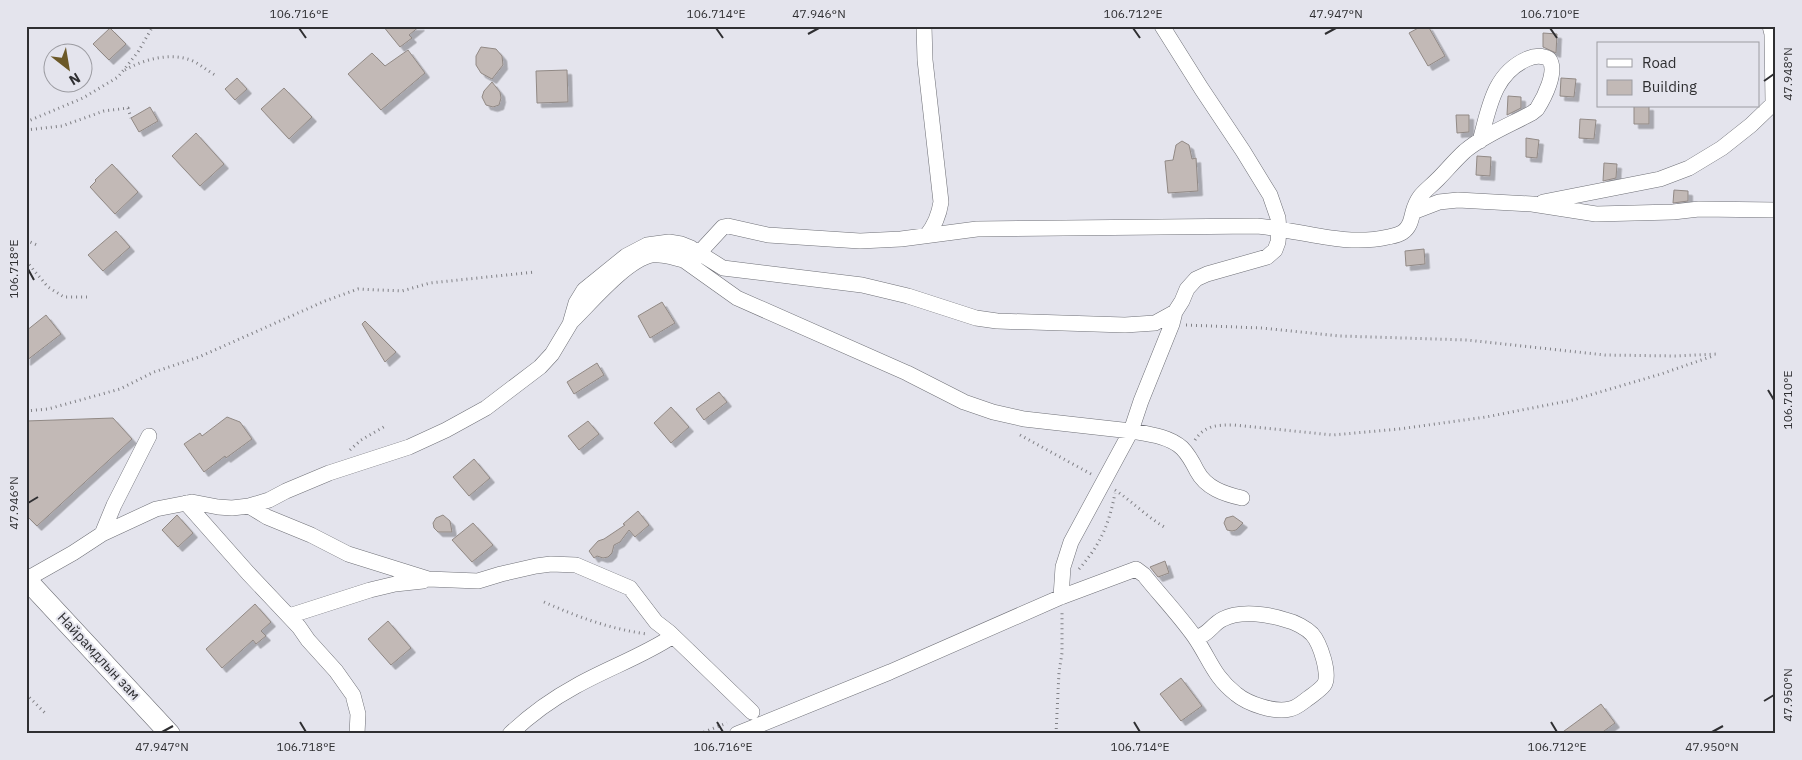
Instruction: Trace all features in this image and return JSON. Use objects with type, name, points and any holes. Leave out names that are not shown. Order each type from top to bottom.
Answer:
[{"type":"main road","name":"Найрамдлын зам","points":[[26,579],[170,734]]},
{"type":"street","points":[[924,26],[925,60],[941,202],[940,213],[936,223],[927,235]]},
{"type":"street","points":[[1162,26],[1270,195],[1278,218],[1279,230],[1276,248]]},
{"type":"street","points":[[1532,204],[1660,178],[1689,168],[1722,148],[1751,125],[1775,102],[1770,26]]},
{"type":"street","points":[[1061,597],[1063,567],[1071,542],[1131,431],[1173,318],[1187,289],[1196,279],[1207,274],[1267,257],[1288,240],[1322,237],[1371,240],[1401,234],[1409,226],[1416,200],[1422,192],[1433,184],[1466,151],[1537,109],[1553,73],[1553,65],[1550,59],[1542,56],[1531,58],[1519,63],[1506,73],[1496,90],[1480,141]]},
{"type":"street","points":[[1413,212],[1448,200],[1532,204],[1596,214],[1673,212],[1699,209],[1776,210]]},
{"type":"street","points":[[699,253],[723,227],[728,226],[768,235],[823,240],[900,239],[991,228],[1258,226],[1279,230],[1294,230],[1322,237]]},
{"type":"street","points":[[570,324],[576,303],[584,290],[626,256],[647,245],[669,242],[681,244],[723,268]]},
{"type":"street","points":[[26,579],[73,553],[102,534],[148,512],[192,502],[206,506],[232,508],[250,506],[269,500],[302,484],[336,471],[424,440],[486,408],[540,367],[552,354],[570,324],[607,286],[636,262],[653,255],[723,268],[862,285],[916,298],[976,318],[998,321],[1125,325],[1155,323],[1173,318]]},
{"type":"street","points":[[685,261],[736,298],[907,373],[964,402],[993,412],[1024,419],[1131,431],[1172,441],[1182,448],[1201,478],[1210,486],[1242,498]]},
{"type":"street","points":[[102,534],[114,505],[149,436]]},
{"type":"street","points":[[186,503],[289,616],[336,671],[353,695],[358,714],[357,734]]},
{"type":"street","points":[[250,506],[267,517],[311,535],[348,554],[407,574],[435,580]]},
{"type":"street","points":[[289,616],[394,584],[435,580],[478,581],[536,566],[551,564],[576,565],[630,588],[656,622],[752,712]]},
{"type":"street","points":[[737,734],[890,672],[1061,597],[1136,569],[1144,575],[1195,637],[1210,665],[1224,684],[1238,696],[1251,703],[1289,710],[1324,685],[1326,679],[1325,667],[1318,643],[1313,635],[1289,620],[1256,614],[1243,614],[1223,618],[1208,632],[1200,637],[1195,637]]},
{"type":"street","points":[[510,734],[536,712],[561,695],[658,646],[673,636]]},
{"type":"path","points":[[26,122],[83,98],[118,77],[138,52],[152,26]]},
{"type":"path","points":[[122,71],[153,58],[177,58],[194,61],[215,75]]},
{"type":"path","points":[[26,130],[62,126],[104,111],[128,108],[131,118]]},
{"type":"path","points":[[26,240],[39,246]]},
{"type":"path","points":[[26,261],[48,287],[64,297],[87,297]]},
{"type":"path","points":[[26,411],[48,409],[120,389],[154,372],[199,357],[325,301],[358,290],[402,291],[430,283],[535,272]]},
{"type":"path","points":[[1173,318],[1340,336],[1475,341],[1605,355],[1676,356],[1718,354],[1661,374],[1574,400],[1486,417],[1399,429],[1333,435],[1234,425],[1213,426],[1204,430],[1195,441],[1191,460]]},
{"type":"path","points":[[336,471],[348,452],[356,444],[387,425]]},
{"type":"path","points":[[1013,430],[1104,482],[1133,502],[1151,519],[1166,528]]},
{"type":"path","points":[[1056,734],[1059,672],[1064,624],[1061,597]]},
{"type":"path","points":[[544,602],[603,625],[627,631],[673,636]]},
{"type":"path","points":[[26,694],[47,715]]},
{"type":"building","points":[[383,26],[420,26],[409,35],[412,38],[400,47]]},
{"type":"building","points":[[1422,26],[1428,26],[1445,56],[1428,66],[1409,33]]},
{"type":"building","points":[[110,28],[126,44],[109,60],[93,44]]},
{"type":"building","points":[[1543,33],[1557,34],[1556,53],[1543,47]]},
{"type":"building","points":[[481,47],[496,49],[502,56],[503,65],[492,79],[481,73],[476,65],[476,56]]},
{"type":"building","points":[[408,50],[425,73],[381,110],[348,74],[372,53],[385,66]]},
{"type":"building","points":[[567,70],[568,102],[537,103],[536,71]]},
{"type":"building","points":[[237,78],[247,89],[235,100],[225,89]]},
{"type":"building","points":[[1561,78],[1576,79],[1574,97],[1560,96]]},
{"type":"building","points":[[492,82],[500,92],[501,98],[499,105],[493,107],[486,105],[482,97],[484,91]]},
{"type":"building","points":[[284,88],[312,117],[289,139],[261,109]]},
{"type":"building","points":[[1508,96],[1521,97],[1521,108],[1507,115]]},
{"type":"building","points":[[150,107],[158,121],[139,132],[131,118]]},
{"type":"building","points":[[1634,108],[1649,108],[1649,124],[1634,124]]},
{"type":"building","points":[[1456,115],[1469,115],[1469,132],[1457,133]]},
{"type":"building","points":[[1580,119],[1596,120],[1594,139],[1579,138]]},
{"type":"building","points":[[196,133],[224,164],[200,186],[172,156]]},
{"type":"building","points":[[1526,138],[1539,140],[1537,158],[1526,157]]},
{"type":"building","points":[[1182,141],[1189,145],[1192,159],[1196,158],[1198,191],[1168,193],[1165,161],[1173,160],[1176,145]]},
{"type":"building","points":[[1477,156],[1491,157],[1490,176],[1476,175]]},
{"type":"building","points":[[1604,163],[1617,164],[1616,178],[1603,181]]},
{"type":"building","points":[[112,164],[138,192],[115,214],[90,187]]},
{"type":"building","points":[[1674,190],[1688,191],[1688,201],[1673,203]]},
{"type":"building","points":[[116,231],[130,247],[103,271],[88,255]]},
{"type":"building","points":[[1424,249],[1425,264],[1406,266],[1405,251]]},
{"type":"building","points":[[662,302],[675,323],[650,338],[638,316]]},
{"type":"building","points":[[46,315],[61,334],[26,361],[26,331]]},
{"type":"building","points":[[365,321],[396,352],[385,362],[362,324]]},
{"type":"building","points":[[597,363],[604,375],[574,394],[567,382]]},
{"type":"building","points":[[719,392],[727,402],[704,420],[696,409]]},
{"type":"building","points":[[671,407],[689,427],[671,443],[654,423]]},
{"type":"building","points":[[227,417],[240,422],[252,439],[204,472],[184,444],[200,433],[202,436]]},
{"type":"building","points":[[113,418],[132,439],[37,526],[26,515],[26,421]]},
{"type":"building","points":[[588,421],[599,434],[579,450],[568,436]]},
{"type":"building","points":[[474,459],[490,478],[469,496],[453,477]]},
{"type":"building","points":[[638,511],[649,525],[635,537],[629,530],[620,542],[614,545],[612,553],[608,557],[597,556],[594,558],[589,551],[598,541],[625,525],[623,524]]},
{"type":"building","points":[[177,515],[193,533],[178,547],[162,530]]},
{"type":"building","points":[[443,515],[450,521],[452,532],[438,532],[434,528],[433,523],[436,518]]},
{"type":"building","points":[[1233,516],[1243,523],[1236,530],[1227,530],[1224,523],[1226,518]]},
{"type":"building","points":[[473,523],[493,545],[472,562],[452,540]]},
{"type":"building","points":[[1165,561],[1169,573],[1158,577],[1150,567]]},
{"type":"building","points":[[255,604],[271,622],[261,631],[266,636],[256,644],[253,640],[222,668],[206,649]]},
{"type":"building","points":[[388,621],[411,648],[391,665],[368,639]]},
{"type":"building","points":[[1181,678],[1202,706],[1181,721],[1160,694]]},
{"type":"building","points":[[1601,704],[1615,723],[1600,734],[1560,734]]}]
